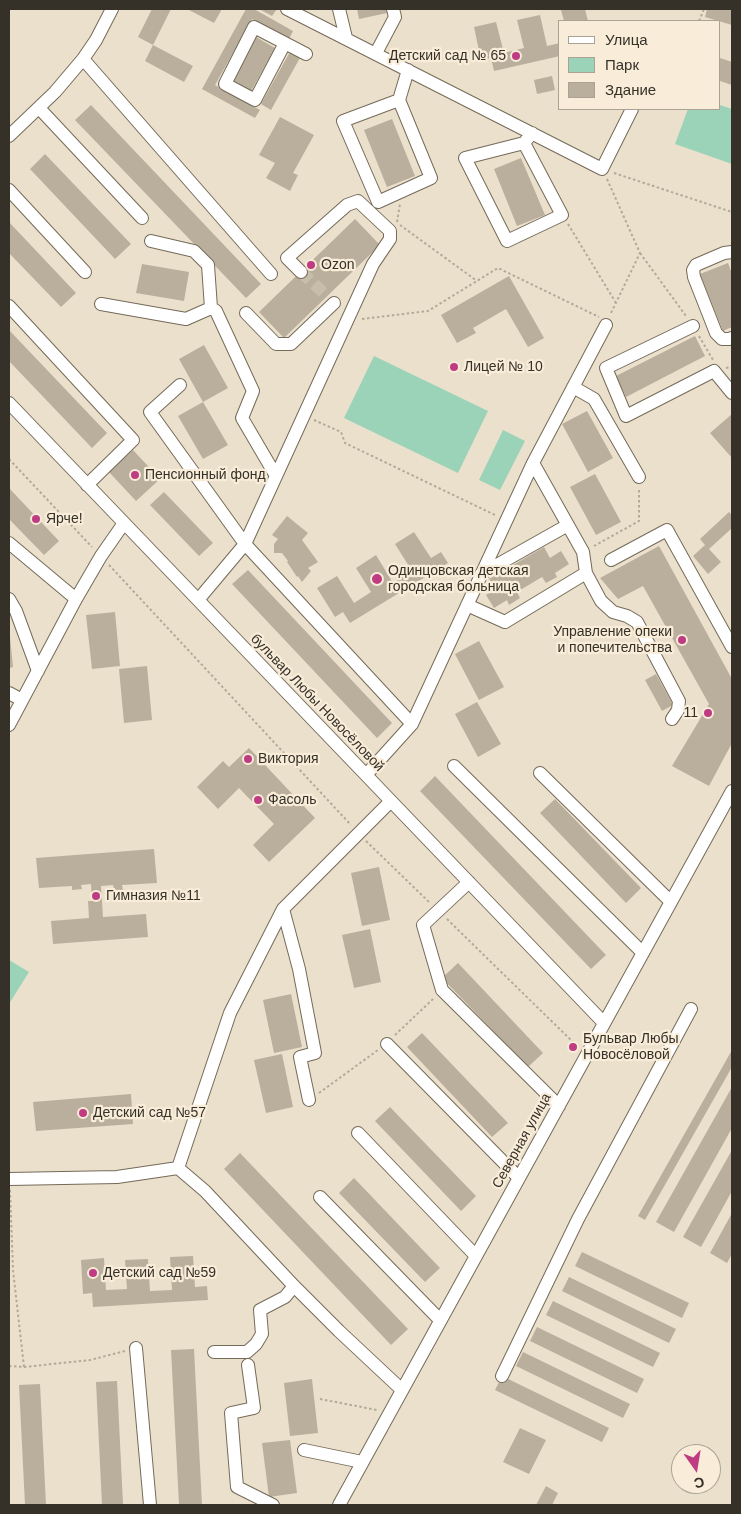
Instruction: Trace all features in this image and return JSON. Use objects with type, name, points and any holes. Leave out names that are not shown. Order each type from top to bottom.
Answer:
[{"type":"street","points":[[9,136],[55,92],[84,59],[112,9]]},
{"type":"street","points":[[287,9],[602,169],[632,110]]},
{"type":"street","points":[[339,9],[346,38]]},
{"type":"street","points":[[376,53],[395,18],[393,9]]},
{"type":"street","points":[[285,43],[255,100],[225,84],[254,27],[285,43],[306,54]]},
{"type":"street","points":[[84,59],[271,274]]},
{"type":"street","points":[[399,100],[342,121],[378,202],[431,178],[399,100],[408,70]]},
{"type":"street","points":[[39,108],[142,218]]},
{"type":"street","points":[[524,143],[562,216],[506,240],[465,158],[524,143],[532,133]]},
{"type":"street","points":[[9,190],[85,272]]},
{"type":"street","points":[[198,600],[245,544],[373,264],[390,239],[390,231],[358,201],[347,205],[287,258],[300,272]]},
{"type":"street","points":[[151,241],[194,251],[208,265],[210,308]]},
{"type":"street","points":[[732,252],[724,253],[696,265],[693,270],[716,333],[722,339],[729,340],[732,338]]},
{"type":"street","points":[[246,313],[276,344],[291,344],[330,300],[349,317]]},
{"type":"street","points":[[101,304],[186,319],[210,308]]},
{"type":"street","points":[[9,306],[133,440],[87,485]]},
{"type":"street","points":[[210,308],[216,311],[253,391],[242,418],[276,476]]},
{"type":"street","points":[[366,775],[412,724],[533,463],[607,323]]},
{"type":"street","points":[[693,326],[606,368],[626,416],[714,371],[732,393]]},
{"type":"street","points":[[180,385],[150,412],[245,544],[412,724]]},
{"type":"street","points":[[573,387],[594,399],[639,477]]},
{"type":"street","name":"бульвар Любы Новосёловой","points":[[9,403],[604,1022]]},
{"type":"street","points":[[533,463],[583,552],[586,573],[601,601],[613,612],[638,622],[679,701],[678,710],[672,719]]},
{"type":"street","points":[[9,725],[76,599],[101,556],[124,523]]},
{"type":"street","points":[[481,574],[568,525]]},
{"type":"street","points":[[611,560],[667,530],[732,647]]},
{"type":"street","points":[[9,542],[76,599]]},
{"type":"street","points":[[467,605],[505,622],[586,573]]},
{"type":"street","points":[[9,599],[16,611],[38,671]]},
{"type":"street","points":[[9,693],[22,700]]},
{"type":"street","points":[[454,766],[643,953]]},
{"type":"street","points":[[540,773],[671,902]]},
{"type":"street","name":"Северная улица","points":[[339,1505],[732,791]]},
{"type":"street","points":[[178,1168],[230,1013],[283,909],[391,801]]},
{"type":"street","points":[[469,882],[423,925],[442,990],[559,1106]]},
{"type":"street","points":[[283,909],[299,969],[315,1053],[300,1057],[309,1100]]},
{"type":"street","points":[[502,1376],[578,1219],[691,1009]]},
{"type":"street","points":[[387,1044],[519,1178]]},
{"type":"street","points":[[358,1133],[476,1256]]},
{"type":"street","points":[[9,1179],[117,1177],[178,1168],[205,1190],[294,1286],[402,1390]]},
{"type":"street","points":[[320,1197],[440,1320]]},
{"type":"street","points":[[214,1352],[247,1352],[256,1344],[262,1334],[260,1310],[285,1297],[294,1286]]},
{"type":"street","points":[[136,1348],[150,1505]]},
{"type":"street","points":[[248,1365],[254,1408],[231,1413],[237,1487],[273,1505]]},
{"type":"street","points":[[304,1450],[362,1462]]},
{"type":"path","points":[[602,169],[732,212]]},
{"type":"path","points":[[602,169],[640,253],[693,326],[713,360]]},
{"type":"path","points":[[402,191],[397,222],[477,281]]},
{"type":"path","points":[[562,216],[616,303]]},
{"type":"path","points":[[349,317],[356,319],[428,310],[498,268],[607,323],[640,253]]},
{"type":"path","points":[[304,415],[341,432],[345,443],[506,520]]},
{"type":"path","points":[[9,459],[358,833],[586,1056]]},
{"type":"path","points":[[583,552],[640,521],[639,477]]},
{"type":"path","points":[[9,1179],[13,1270],[24,1366]]},
{"type":"path","points":[[9,1366],[90,1360],[136,1348]]},
{"type":"path","points":[[320,1399],[390,1413]]},
{"type":"green space","points":[[721,105],[732,109],[732,164],[675,144],[688,110],[721,110]]},
{"type":"green space","points":[[374,356],[488,411],[458,473],[344,418]]},
{"type":"green space","points":[[503,430],[525,441],[500,490],[479,480]]},
{"type":"green space","points":[[9,960],[29,972],[9,1004]]},
{"type":"building","points":[[152,9],[171,9],[153,45],[138,37]]},
{"type":"building","points":[[187,9],[222,9],[214,23]]},
{"type":"building","points":[[246,9],[254,9],[293,31],[289,39],[252,19],[215,85],[260,110],[255,118],[202,89]]},
{"type":"building","points":[[259,9],[277,9],[272,16]]},
{"type":"building","points":[[357,9],[386,9],[387,13],[359,19]]},
{"type":"building","points":[[585,9],[588,20],[564,20],[561,10]]},
{"type":"building","points":[[707,9],[732,9],[732,25],[721,22],[721,20],[705,17]]},
{"type":"building","points":[[540,15],[547,46],[558,43],[558,56],[494,71],[491,58],[481,60],[474,27],[496,22],[504,53],[524,48],[517,20]]},
{"type":"building","points":[[256,37],[275,48],[250,93],[231,82]]},
{"type":"building","points":[[153,45],[193,66],[184,82],[145,61]]},
{"type":"building","points":[[291,50],[301,56],[271,110],[261,104]]},
{"type":"building","points":[[721,58],[732,62],[732,85],[721,81]]},
{"type":"building","points":[[552,76],[555,90],[537,94],[534,80]]},
{"type":"building","points":[[91,105],[261,284],[246,298],[75,120]]},
{"type":"building","points":[[280,117],[314,135],[293,173],[298,175],[290,191],[266,178],[275,163],[259,155]]},
{"type":"building","points":[[392,119],[415,176],[387,187],[364,130]]},
{"type":"building","points":[[45,154],[131,244],[115,259],[30,169]]},
{"type":"building","points":[[521,158],[545,215],[517,226],[494,169]]},
{"type":"building","points":[[355,219],[380,245],[284,338],[259,312]]},
{"type":"building","points":[[9,222],[76,293],[61,307],[9,253]]},
{"type":"building","points":[[728,263],[732,274],[732,327],[723,331],[700,274]]},
{"type":"building","points":[[142,264],[189,272],[184,301],[136,293]]},
{"type":"building","points":[[509,276],[544,338],[528,347],[506,309],[473,328],[476,333],[457,343],[441,315]]},
{"type":"building","points":[[9,330],[107,433],[92,448],[9,361]]},
{"type":"building","points":[[695,336],[705,356],[626,397],[616,376]]},
{"type":"building","points":[[204,345],[228,388],[203,402],[179,359]]},
{"type":"building","points":[[203,402],[228,445],[203,459],[178,416]]},
{"type":"building","points":[[587,411],[613,458],[588,472],[562,424]]},
{"type":"building","points":[[732,414],[732,458],[710,433]]},
{"type":"building","name":"Пенсионный фонд","points":[[133,450],[160,479],[136,501],[109,472]]},
{"type":"building","points":[[595,474],[621,522],[596,535],[570,487]]},
{"type":"building","points":[[9,488],[59,541],[44,555],[9,519]]},
{"type":"building","points":[[164,492],[213,543],[199,556],[150,505]]},
{"type":"building","points":[[729,512],[732,515],[732,528],[709,549],[721,562],[708,574],[693,556],[705,545],[700,539]]},
{"type":"building","points":[[287,516],[308,533],[302,540],[318,562],[308,568],[311,571],[302,582],[282,553],[274,553],[274,544],[278,539],[272,535]]},
{"type":"building","name":"Одинцовская детская городская больница","points":[[414,532],[431,558],[441,552],[448,563],[350,623],[343,612],[335,617],[317,588],[337,576],[354,603],[371,592],[356,568],[376,555],[393,583],[412,571],[395,544]]},
{"type":"building","points":[[659,546],[732,679],[732,743],[709,786],[672,766],[709,704],[643,586],[618,599],[600,578]]},
{"type":"building","points":[[544,547],[550,558],[561,551],[569,564],[555,573],[557,577],[546,583],[542,577],[517,592],[520,598],[509,605],[507,600],[494,608],[486,595],[495,589],[489,579]]},
{"type":"building","points":[[248,570],[392,723],[377,738],[232,584]]},
{"type":"building","points":[[115,612],[120,666],[92,669],[86,615]]},
{"type":"building","points":[[9,637],[13,667],[9,668]]},
{"type":"building","points":[[479,641],[504,687],[479,700],[455,654]]},
{"type":"building","points":[[147,666],[152,720],[124,723],[119,669]]},
{"type":"building","points":[[656,674],[673,705],[662,711],[645,680]]},
{"type":"building","points":[[477,702],[501,744],[478,757],[455,714]]},
{"type":"building","points":[[249,748],[315,818],[269,862],[253,845],[274,824],[239,788],[218,809],[197,787],[223,761],[229,767]]},
{"type":"building","points":[[435,776],[606,955],[591,969],[420,791]]},
{"type":"building","points":[[555,799],[641,888],[626,903],[540,813]]},
{"type":"building","name":"Гимназия №11","points":[[154,849],[157,883],[122,885],[123,890],[114,890],[113,885],[101,886],[103,917],[146,914],[148,937],[53,944],[51,921],[89,918],[88,901],[92,901],[91,884],[81,885],[82,889],[72,890],[72,886],[39,888],[36,858]]},
{"type":"building","points":[[379,867],[390,920],[362,926],[351,873]]},
{"type":"building","points":[[370,929],[381,982],[354,988],[342,935]]},
{"type":"building","points":[[458,963],[543,1053],[528,1067],[442,978]]},
{"type":"building","points":[[291,994],[302,1047],[274,1053],[263,1000]]},
{"type":"building","points":[[422,1033],[508,1123],[492,1137],[407,1047]]},
{"type":"building","points":[[732,1050],[732,1067],[645,1220],[638,1216]]},
{"type":"building","points":[[282,1054],[293,1107],[266,1113],[254,1060]]},
{"type":"building","points":[[732,1087],[732,1128],[674,1232],[656,1222]]},
{"type":"building","name":"Детский сад №57","points":[[131,1094],[133,1124],[36,1131],[33,1102]]},
{"type":"building","points":[[390,1107],[476,1196],[461,1211],[375,1121]]},
{"type":"building","points":[[732,1150],[732,1191],[701,1247],[683,1237]]},
{"type":"building","points":[[240,1153],[408,1329],[391,1345],[224,1169]]},
{"type":"building","points":[[354,1178],[440,1268],[425,1282],[339,1193]]},
{"type":"building","points":[[732,1213],[732,1254],[727,1263],[710,1253]]},
{"type":"building","points":[[582,1252],[689,1303],[682,1318],[575,1266]]},
{"type":"building","name":"Детский сад №59","points":[[193,1256],[195,1287],[207,1286],[208,1300],[93,1307],[92,1293],[83,1294],[81,1260],[104,1258],[106,1290],[127,1289],[125,1260],[148,1259],[150,1291],[172,1290],[170,1257]]},
{"type":"building","points":[[569,1277],[676,1329],[669,1343],[562,1291]]},
{"type":"building","points":[[553,1301],[660,1353],[653,1367],[546,1315]]},
{"type":"building","points":[[537,1327],[644,1379],[637,1393],[530,1341]]},
{"type":"building","points":[[194,1349],[202,1505],[179,1505],[171,1350]]},
{"type":"building","points":[[523,1352],[630,1404],[623,1418],[516,1366]]},
{"type":"building","points":[[502,1376],[609,1428],[602,1442],[495,1390]]},
{"type":"building","points":[[312,1379],[318,1433],[290,1436],[284,1383]]},
{"type":"building","points":[[117,1381],[123,1504],[102,1505],[96,1382]]},
{"type":"building","points":[[40,1384],[46,1505],[25,1505],[19,1385]]},
{"type":"building","points":[[520,1428],[546,1440],[529,1474],[503,1462]]},
{"type":"building","points":[[290,1440],[297,1493],[269,1497],[262,1443]]},
{"type":"building","points":[[546,1486],[558,1493],[552,1505],[536,1505]]},
{"type":"tunnel","points":[[301,272],[327,296]]},
{"type":"place","name":"Детский сад № 65","points":[[516,56]]},
{"type":"place","name":"Ozon","points":[[311,265]]},
{"type":"place","name":"Лицей № 10","points":[[454,367]]},
{"type":"place","name":"Пенсионный фонд","points":[[135,475]]},
{"type":"place","name":"Ярче!","points":[[36,519]]},
{"type":"place","name":"Одинцовская детская городская больница","points":[[377,579]]},
{"type":"place","name":"Управление опеки и попечительства","points":[[682,640]]},
{"type":"place","name":"11","points":[[708,713]]},
{"type":"place","name":"Виктория","points":[[248,759]]},
{"type":"place","name":"Фасоль","points":[[258,800]]},
{"type":"place","name":"Гимназия №11","points":[[96,896]]},
{"type":"place","name":"Бульвар Любы Новосёловой","points":[[573,1047]]},
{"type":"place","name":"Детский сад №57","points":[[83,1113]]},
{"type":"place","name":"Детский сад №59","points":[[93,1273]]}]
